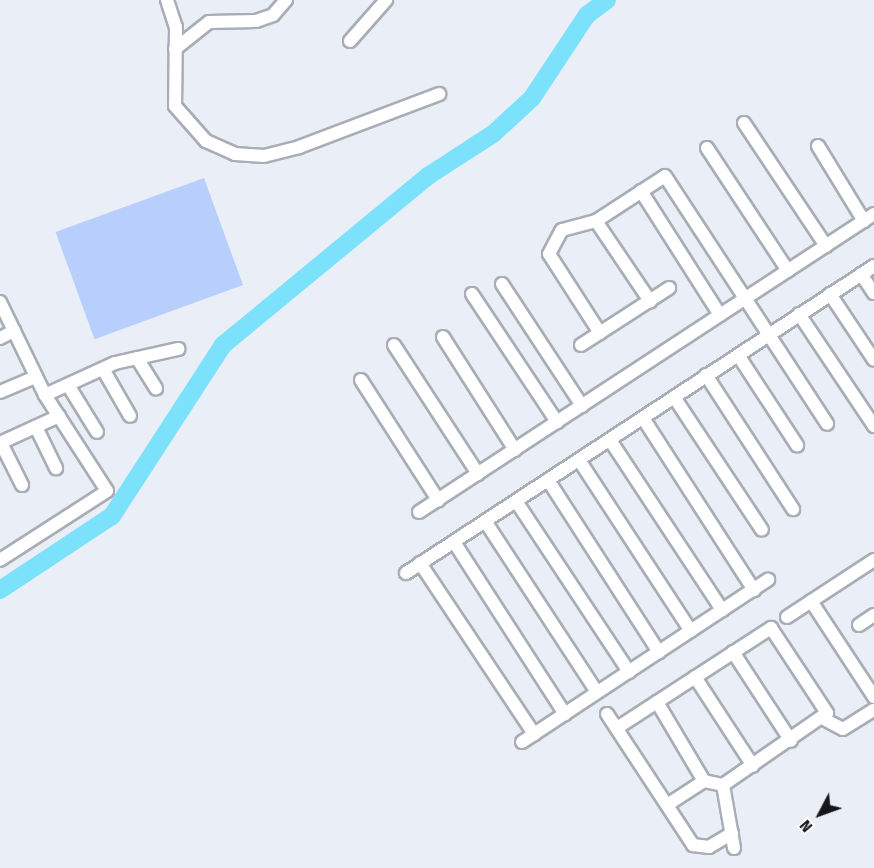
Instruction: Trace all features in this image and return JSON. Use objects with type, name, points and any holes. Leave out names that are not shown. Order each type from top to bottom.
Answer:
[{"type":"street","points":[[167,0],[175,49],[174,106],[206,141],[235,154],[264,156],[298,147],[439,94]]},
{"type":"street","points":[[175,49],[209,22],[256,21],[273,15],[286,0]]},
{"type":"street","points":[[350,41],[386,0]]},
{"type":"street","points":[[744,123],[826,246]]},
{"type":"street","points":[[419,512],[869,217],[818,146]]},
{"type":"street","points":[[707,148],[788,271]]},
{"type":"street","points":[[600,333],[549,254],[562,230],[596,221],[665,176],[827,424]]},
{"type":"street","points":[[641,191],[720,315]]},
{"type":"street","points":[[596,221],[650,300]]},
{"type":"street","points":[[406,573],[874,266]]},
{"type":"street","points":[[861,274],[874,292]]},
{"type":"street","points":[[502,284],[582,406]]},
{"type":"street","points":[[580,345],[669,288]]},
{"type":"street","points":[[472,294],[557,422]]},
{"type":"street","points":[[830,294],[874,360]]},
{"type":"street","points":[[0,302],[45,395],[107,491],[0,560]]},
{"type":"street","points":[[799,314],[874,426]]},
{"type":"street","points":[[0,338],[14,331]]},
{"type":"street","points":[[443,337],[515,450]]},
{"type":"street","points":[[394,345],[478,474]]},
{"type":"street","points":[[45,395],[103,369],[137,358],[178,349]]},
{"type":"street","points":[[738,355],[796,446]]},
{"type":"street","points":[[137,358],[156,388]]},
{"type":"street","points":[[103,369],[130,416]]},
{"type":"street","points":[[706,375],[793,509]]},
{"type":"street","points":[[0,392],[36,377]]},
{"type":"street","points":[[361,380],[438,501]]},
{"type":"street","points":[[68,385],[97,432]]},
{"type":"street","points":[[674,397],[762,530]]},
{"type":"street","points":[[22,485],[1,443],[59,416]]},
{"type":"street","points":[[643,418],[754,590]]},
{"type":"street","points":[[36,426],[57,468]]},
{"type":"street","points":[[610,440],[722,610]]},
{"type":"street","points":[[579,460],[691,631]]},
{"type":"street","points":[[548,480],[659,652]]},
{"type":"street","points":[[516,501],[629,672]]},
{"type":"street","points":[[485,521],[597,692]]},
{"type":"street","points":[[454,542],[565,714]]},
{"type":"street","points":[[787,617],[874,560]]},
{"type":"street","points":[[420,563],[534,734]]},
{"type":"street","points":[[522,742],[768,580]]},
{"type":"street","points":[[811,601],[874,697]]},
{"type":"street","points":[[859,625],[874,615]]},
{"type":"street","points":[[617,728],[771,628],[827,713],[824,719],[723,785],[704,781],[667,804]]},
{"type":"street","points":[[733,652],[791,741]]},
{"type":"street","points":[[695,677],[753,766]]},
{"type":"street","points":[[657,702],[704,781]]},
{"type":"street","points":[[824,719],[843,729],[874,710]]},
{"type":"street","points":[[607,714],[693,845],[709,847],[732,833]]},
{"type":"street","points":[[723,785],[735,848]]},
{"type":"shaded area","points":[[204,178],[243,285],[95,339],[56,232]]},
{"type":"waterway","points":[[0,590],[112,516],[223,345],[428,176],[493,134],[532,98],[587,15],[607,0]]}]
